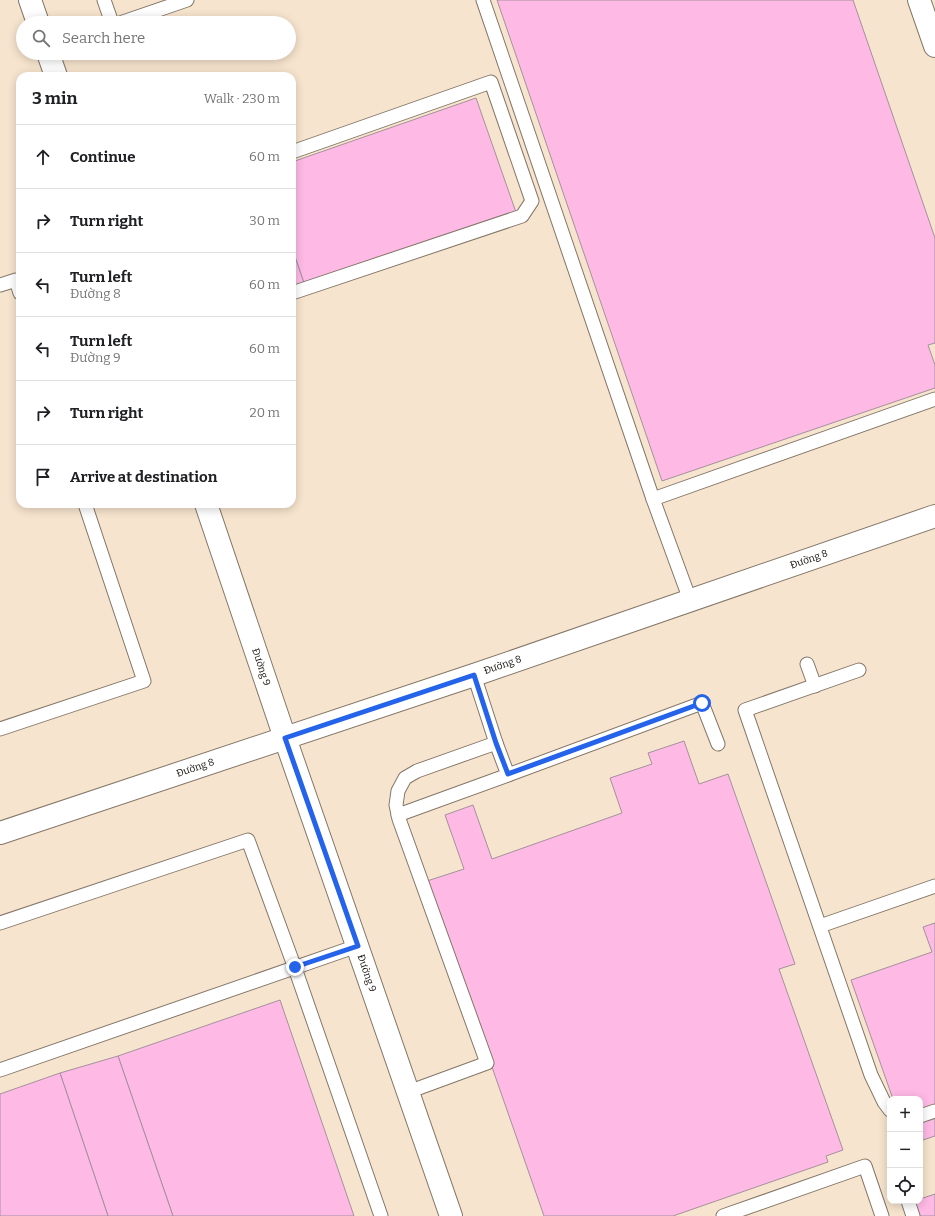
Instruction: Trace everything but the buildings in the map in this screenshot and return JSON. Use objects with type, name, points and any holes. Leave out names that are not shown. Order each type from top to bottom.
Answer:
[{"type":"street","points":[[30,0],[36,16]]},
{"type":"street","points":[[919,0],[934,37]]},
{"type":"street","points":[[50,60],[55,72]]},
{"type":"street","name":"Đường 9","points":[[207,508],[285,738],[451,1216]]},
{"type":"street","name":"Đường 8","points":[[0,833],[474,675],[935,516]]},
{"type":"lane","points":[[104,0],[110,16]]},
{"type":"lane","points":[[140,16],[187,0]]},
{"type":"lane","points":[[483,0],[653,499],[690,600]]},
{"type":"lane","points":[[296,151],[491,82],[532,201],[522,216],[296,293]]},
{"type":"lane","points":[[0,285],[16,280]]},
{"type":"lane","points":[[653,499],[935,398]]},
{"type":"lane","points":[[0,729],[144,681],[86,508]]},
{"type":"lane","points":[[807,664],[815,686]]},
{"type":"lane","points":[[859,670],[745,710],[871,1075],[887,1106]]},
{"type":"lane","points":[[474,675],[496,743],[508,774]]},
{"type":"lane","points":[[398,815],[702,703],[718,744]]},
{"type":"lane","points":[[408,1092],[487,1063],[398,815],[396,805],[398,791],[405,778],[417,771],[496,743]]},
{"type":"lane","points":[[0,923],[248,840],[295,967],[381,1216]]},
{"type":"lane","points":[[820,926],[935,886]]},
{"type":"lane","points":[[0,1070],[358,946]]},
{"type":"lane","points":[[923,1115],[935,1111]]},
{"type":"lane","points":[[723,1216],[865,1166],[882,1216]]},
{"type":"lane","points":[[909,1204],[914,1216]]},
{"type":"shaded area","points":[[0,0],[935,0],[935,1216],[0,1216]]},
{"type":"route","points":[[295,967],[358,946],[285,738],[474,675],[496,743],[508,774],[702,703]]}]
